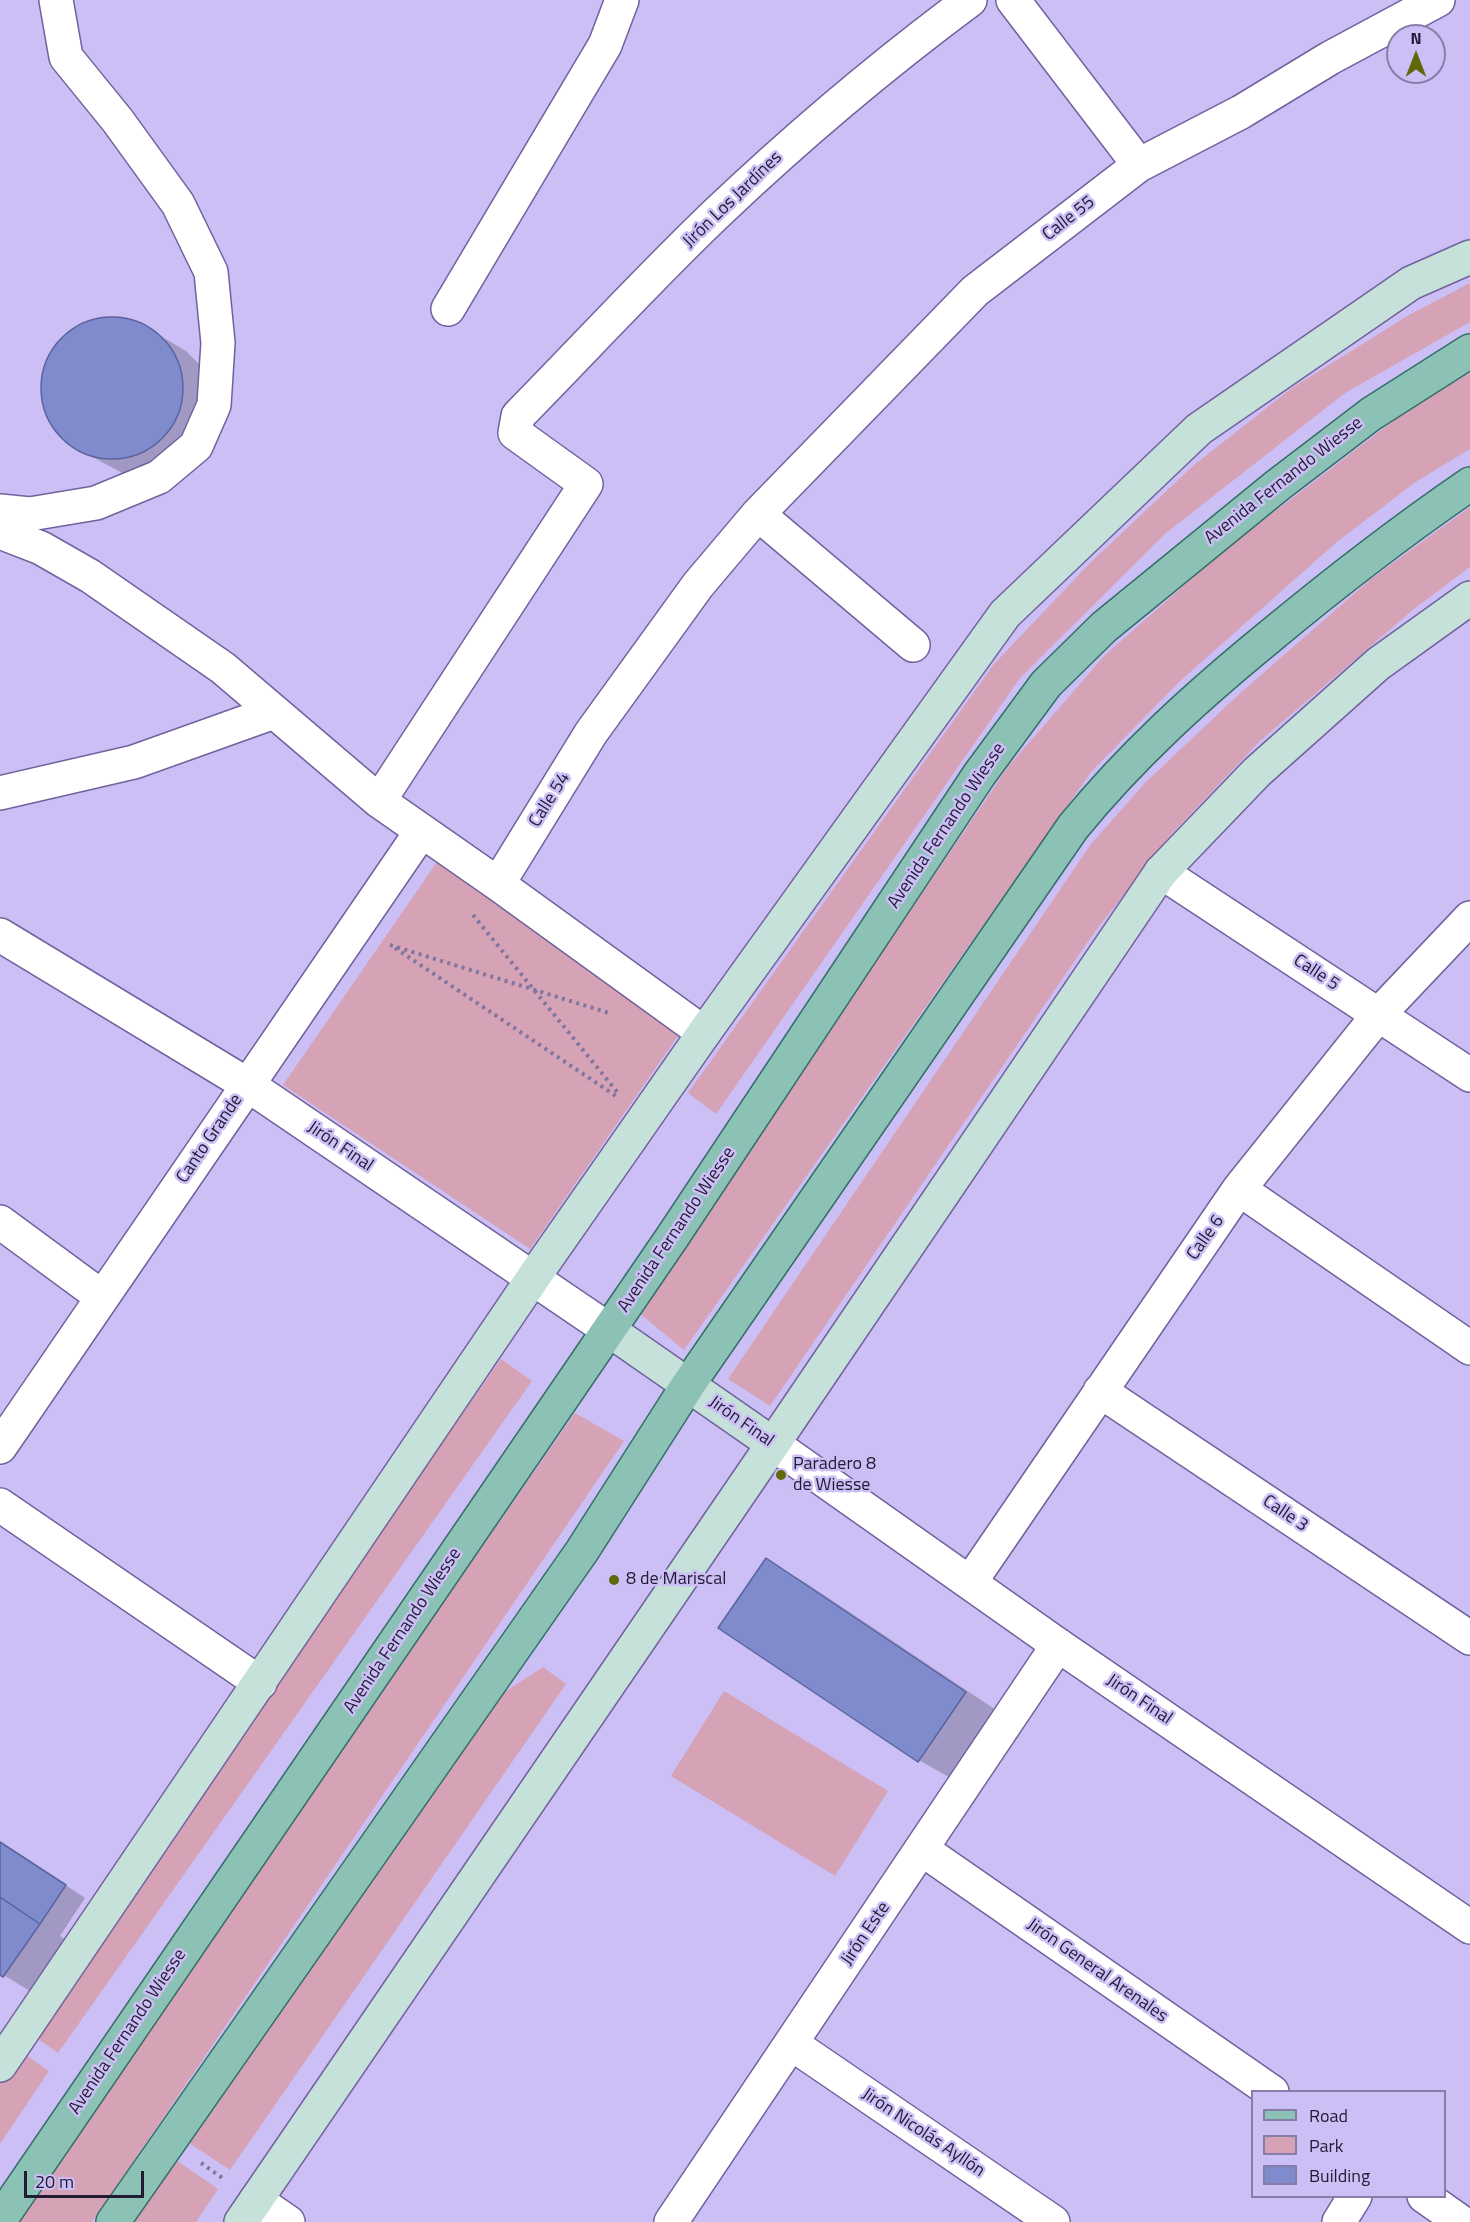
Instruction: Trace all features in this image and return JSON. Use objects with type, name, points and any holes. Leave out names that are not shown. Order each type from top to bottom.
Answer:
[{"type":"main road","points":[[0,2065],[533,1278],[704,1034],[1005,614],[1200,429],[1411,283],[1470,257]]},
{"type":"main road","name":"Avenida Fernando Wiesse","points":[[0,2220],[609,1330],[979,775],[1046,684],[1104,627],[1278,484],[1371,414],[1470,351]]},
{"type":"main road","points":[[113,2222],[582,1551],[688,1385],[1073,827],[1103,789],[1170,721],[1230,669],[1344,575],[1470,484]]},
{"type":"main road","points":[[248,2211],[1161,872],[1257,772],[1378,664],[1470,598]]},
{"type":"main road","name":"Jirón Final","points":[[609,1330],[773,1444]]},
{"type":"street","points":[[0,511],[30,514],[96,503],[159,477],[196,446],[214,405],[218,343],[211,272],[178,204],[118,121],[66,57],[57,0]]},
{"type":"street","points":[[448,309],[605,45],[622,0]]},
{"type":"street","name":"Jirón Los Jardínes","points":[[379,801],[586,484],[515,433],[518,416],[715,215],[815,123],[894,56],[970,0]]},
{"type":"street","points":[[1013,0],[1139,165]]},
{"type":"street","name":"Calle 55","points":[[758,514],[975,291],[1139,165],[1241,112],[1330,58],[1438,0]]},
{"type":"street","points":[[758,514],[913,645]]},
{"type":"street","name":"Calle 54","points":[[498,884],[591,733],[698,585],[758,514]]},
{"type":"street","points":[[0,532],[41,548],[90,576],[223,668],[379,801],[498,884],[704,1034]]},
{"type":"street","points":[[0,793],[134,762],[274,712]]},
{"type":"street","name":"Canto Grande","points":[[0,1447],[421,832]]},
{"type":"street","name":"Calle 5","points":[[1161,872],[1470,1075]]},
{"type":"street","name":"Calle 6","points":[[971,1581],[1239,1190],[1379,1014],[1470,918]]},
{"type":"street","name":"Jirón Final","points":[[0,934],[248,1085],[609,1330]]},
{"type":"street","points":[[1239,1190],[1470,1348]]},
{"type":"street","points":[[0,1222],[102,1297]]},
{"type":"street","name":"Calle 3","points":[[1100,1391],[1470,1638]]},
{"type":"street","name":"Jirón Final","points":[[773,1444],[971,1581],[1058,1645],[1470,1927]]},
{"type":"street","points":[[0,1506],[260,1683]]},
{"type":"street","name":"Jirón Este","points":[[670,2222],[923,1850],[1058,1645]]},
{"type":"street","name":"Jirón General Arenales","points":[[923,1850],[1271,2090]]},
{"type":"street","name":"Jirón Nicolás Ayllón","points":[[792,2044],[1053,2222]]},
{"type":"street","points":[[1339,2222],[1354,2198]]},
{"type":"street","points":[[1427,2198],[1461,2222]]},
{"type":"street","points":[[248,2211],[288,2222]]},
{"type":"path","points":[[390,945],[624,1101],[468,909]]},
{"type":"path","points":[[383,954],[396,936]]},
{"type":"path","points":[[390,945],[613,1014]]},
{"type":"path","points":[[168,2141],[248,2211]]},
{"type":"green space","points":[[1470,283],[1470,322],[1345,393],[1166,533],[1020,678],[716,1114],[688,1093],[994,664],[1091,562],[1194,465],[1292,388],[1409,315]]},
{"type":"green space","points":[[1470,373],[1470,449],[1417,481],[1338,541],[1179,682],[1091,772],[684,1350],[638,1312],[1008,767],[1105,655],[1222,552],[1422,399]]},
{"type":"green space","points":[[1470,507],[1470,567],[1414,609],[1260,741],[1166,840],[1091,937],[770,1406],[728,1379],[1091,844],[1145,783],[1237,696],[1371,579]]},
{"type":"green space","points":[[437,862],[682,1030],[530,1249],[283,1085]]},
{"type":"green space","points":[[501,1359],[532,1381],[58,2053],[28,2032]]},
{"type":"green space","points":[[575,1413],[624,1441],[92,2222],[14,2222]]},
{"type":"green space","points":[[543,1667],[566,1684],[230,2170],[189,2143],[500,1695]]},
{"type":"green space","points":[[724,1691],[888,1791],[835,1876],[671,1776]]},
{"type":"green space","points":[[17,2049],[49,2071],[0,2144],[0,2075]]},
{"type":"green space","points":[[176,2160],[218,2189],[196,2222],[134,2222]]},
{"type":"building","points":[[112,317],[139,322],[162,338],[178,361],[183,388],[178,415],[162,438],[139,454],[112,459],[85,454],[62,438],[46,415],[41,388],[46,361],[62,338],[85,322]]},
{"type":"building","points":[[766,1558],[966,1692],[918,1762],[718,1628]]},
{"type":"building","points":[[0,1842],[66,1885],[40,1924],[0,1897]]},
{"type":"building","points":[[0,1897],[40,1924],[3,1977],[0,1975]]},
{"type":"place","name":"Paradero 8 de Wiesse","points":[[781,1475]]},
{"type":"place","name":"8 de Mariscal","points":[[614,1580]]}]
